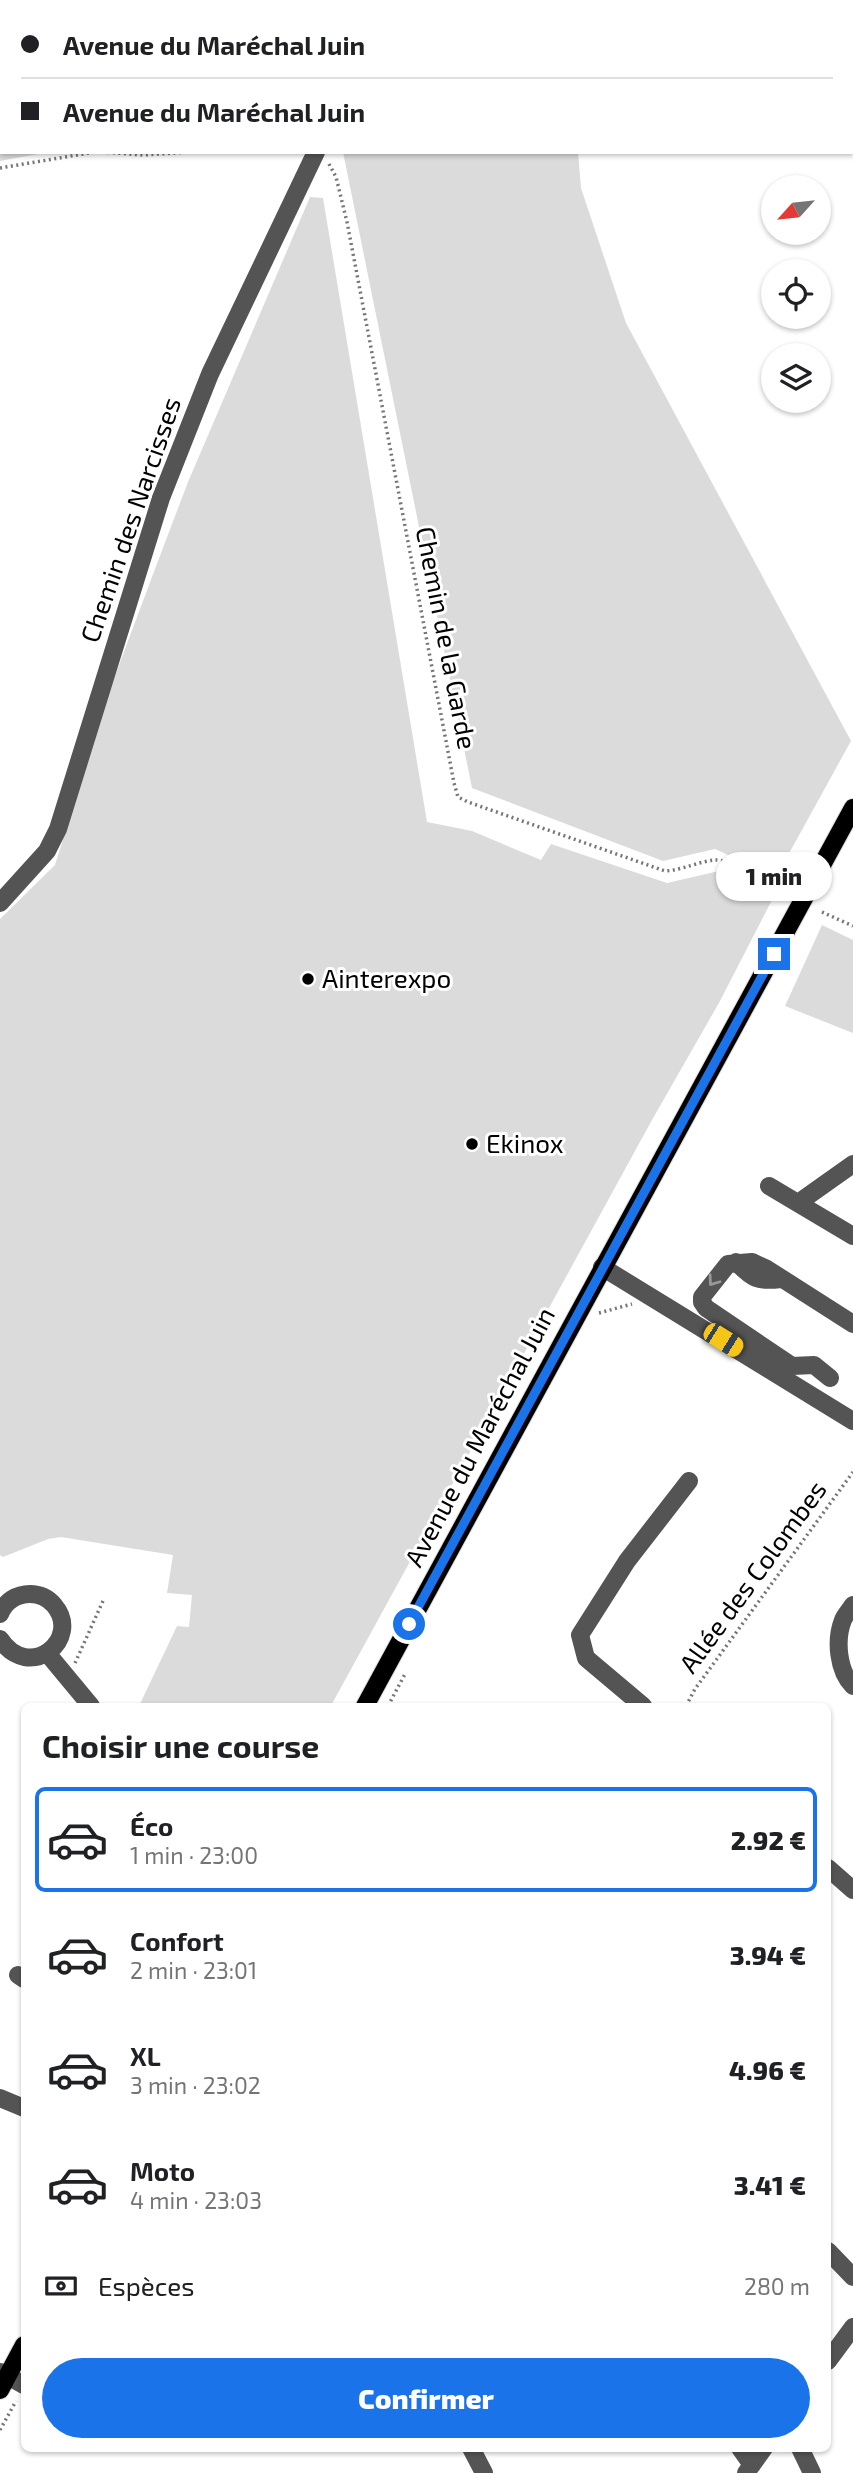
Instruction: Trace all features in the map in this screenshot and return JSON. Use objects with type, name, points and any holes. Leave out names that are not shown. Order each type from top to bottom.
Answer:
[{"type":"main road","name":"Avenue du Maréchal Juin","points":[[367,1703],[853,808]]},
{"type":"main road","points":[[3,2379],[21,2350]]},
{"type":"street","name":"Chemin des Narcisses","points":[[0,903],[47,851],[58,829],[161,498],[210,374],[322,157]]},
{"type":"street","points":[[798,1203],[853,1164]]},
{"type":"street","points":[[769,1186],[853,1236]]},
{"type":"street","points":[[830,1378],[814,1365],[792,1366],[706,1308],[702,1297],[722,1269],[736,1262],[750,1276],[762,1281],[781,1279],[853,1324]]},
{"type":"street","points":[[602,1267],[853,1421]]},
{"type":"street","points":[[639,1703],[586,1658],[580,1635],[627,1562],[689,1481]]},
{"type":"street","points":[[0,1639],[15,1655],[37,1657],[54,1646],[62,1629],[58,1611],[44,1597],[35,1594],[16,1596],[3,1602]]},
{"type":"street","points":[[853,1605],[843,1620],[838,1649],[848,1681],[853,1686]]},
{"type":"street","points":[[47,1653],[89,1703]]},
{"type":"street","points":[[831,1871],[853,1890]]},
{"type":"street","points":[[0,2098],[21,2107]]},
{"type":"street","points":[[831,2254],[853,2277]]},
{"type":"street","points":[[831,2357],[853,2327]]},
{"type":"street","points":[[3,2379],[21,2384]]},
{"type":"street","points":[[473,2452],[484,2473]]},
{"type":"street","points":[[742,2452],[749,2469]]},
{"type":"street","points":[[749,2469],[761,2452]]},
{"type":"street","points":[[802,2452],[812,2473]]},
{"type":"path","points":[[0,168],[83,154]]},
{"type":"path","points":[[129,154],[159,154]]},
{"type":"path","name":"Chemin de la Garde","points":[[322,157],[335,177],[346,222],[458,797],[665,871],[714,860],[726,861],[782,891]]},
{"type":"path","points":[[822,912],[853,926]]},
{"type":"path","name":"Allée des Colombes","points":[[687,1703],[853,1472]]},
{"type":"path","points":[[68,1678],[103,1601]]},
{"type":"path","points":[[0,2430],[21,2391]]},
{"type":"shaded area","points":[[0,154],[38,154],[0,161]]},
{"type":"shaded area","points":[[343,154],[578,154],[581,188],[626,323],[851,741],[776,877],[715,849],[663,861],[472,788]]},
{"type":"shaded area","name":"Ainterexpo","points":[[310,197],[323,198],[427,822],[472,831],[541,860],[551,844],[667,883],[719,871],[772,900],[720,1001],[332,1703],[140,1703],[177,1626],[189,1627],[192,1595],[167,1593],[173,1555],[61,1537],[48,1539],[3,1557],[0,1555],[0,919],[55,865],[110,689],[188,482]]},
{"type":"shaded area","points":[[822,925],[853,940],[853,1033],[785,1006]]},
{"type":"place","name":"Ainterexpo","points":[[308,979]]},
{"type":"place","name":"Ekinox","points":[[472,1144]]},
{"type":"route","points":[[409,1624],[774,954]]}]
